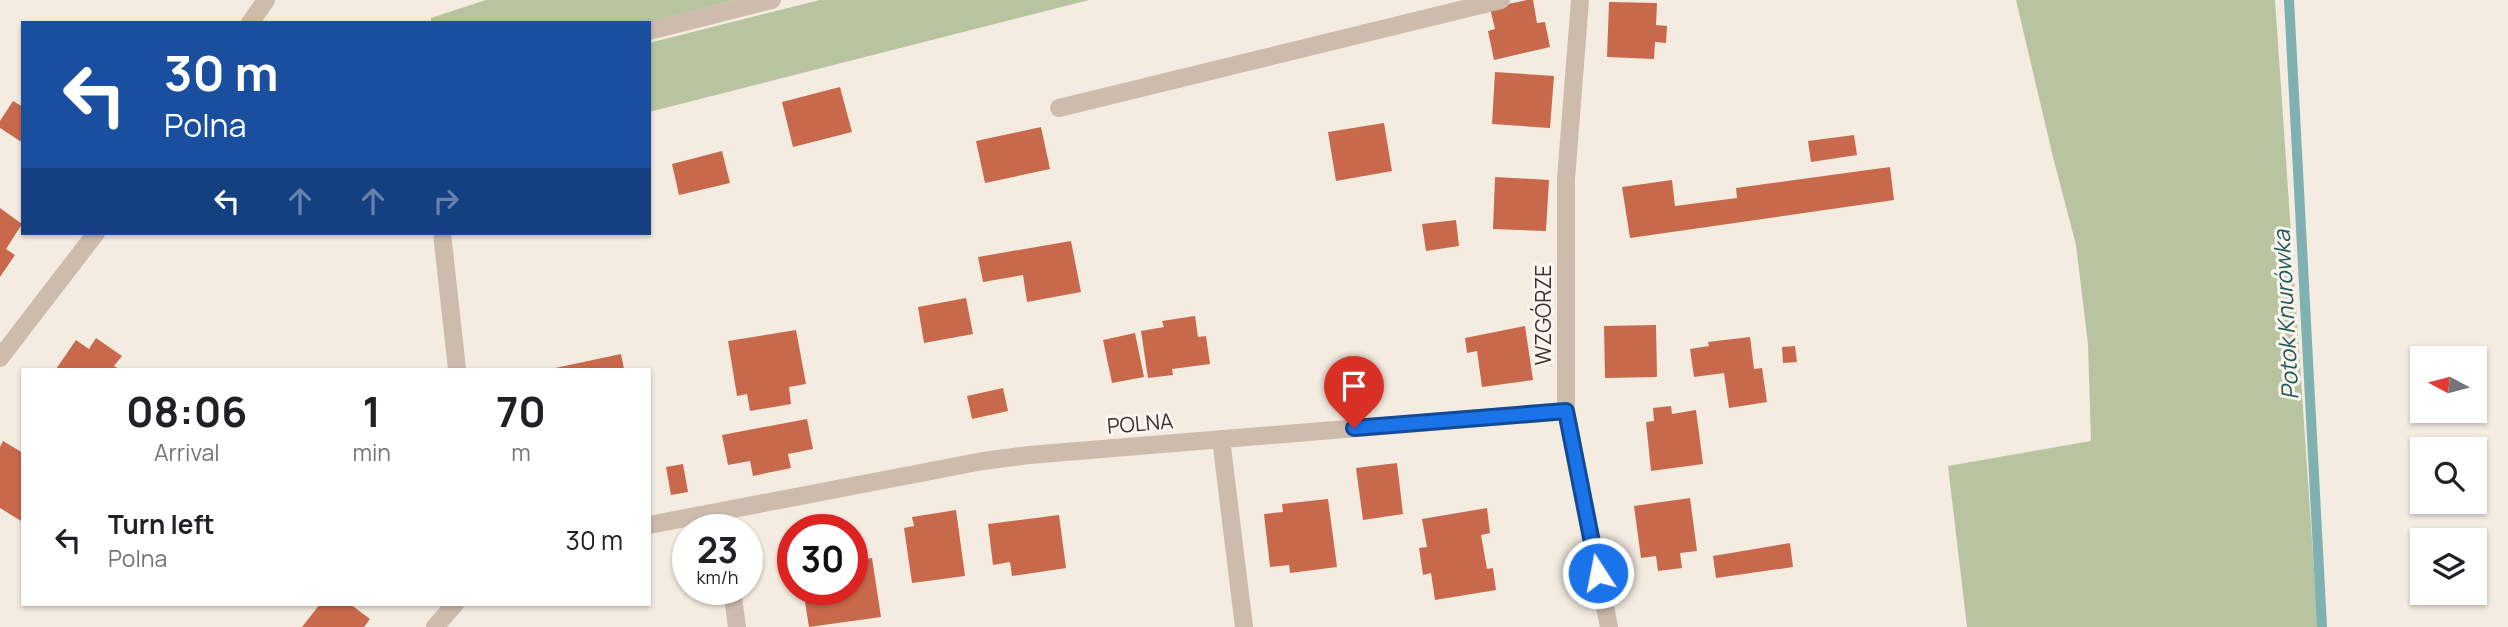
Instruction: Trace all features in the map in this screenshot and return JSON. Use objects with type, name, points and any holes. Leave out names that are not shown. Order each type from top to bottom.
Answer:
[{"type":"street","points":[[251,21],[266,0]]},
{"type":"street","points":[[651,30],[772,0]]},
{"type":"street","points":[[1059,108],[1501,0]]},
{"type":"street","name":"WZGÓRZE","points":[[1580,0],[1566,178],[1566,411],[1609,627]]},
{"type":"street","points":[[0,358],[94,235]]},
{"type":"street","points":[[442,235],[457,368]]},
{"type":"street","name":"POLNA","points":[[651,525],[983,461],[1029,455],[1566,411]]},
{"type":"street","points":[[1221,439],[1244,627]]},
{"type":"street","points":[[734,605],[737,627]]},
{"type":"street","points":[[435,627],[453,606]]},
{"type":"green space","points":[[486,0],[735,0],[651,22],[431,21],[431,18]]},
{"type":"green space","points":[[820,0],[1089,0],[651,111],[651,42]]},
{"type":"green space","points":[[2016,0],[2275,0],[2318,627],[1967,627],[1948,466],[2091,441],[2088,344],[2076,245]]},
{"type":"building","points":[[1533,0],[1537,23],[1545,22],[1550,47],[1494,60],[1488,31],[1495,29],[1490,8]]},
{"type":"building","points":[[1609,2],[1657,3],[1656,25],[1667,26],[1666,43],[1655,42],[1654,59],[1607,57]]},
{"type":"building","points":[[1495,72],[1554,76],[1550,128],[1492,124]]},
{"type":"building","points":[[840,87],[852,132],[793,147],[782,102]]},
{"type":"building","points":[[13,101],[21,106],[21,142],[0,128],[0,121]]},
{"type":"building","points":[[1384,123],[1392,171],[1336,181],[1328,132]]},
{"type":"building","points":[[1041,127],[1050,169],[985,183],[976,141]]},
{"type":"building","points":[[1854,135],[1857,155],[1811,162],[1808,141]]},
{"type":"building","points":[[722,151],[730,183],[679,195],[672,164]]},
{"type":"building","points":[[1890,167],[1894,200],[1630,238],[1622,187],[1672,180],[1675,206],[1737,198],[1736,188]]},
{"type":"building","points":[[1495,177],[1549,180],[1546,231],[1493,229]]},
{"type":"building","points":[[0,208],[21,226],[6,249],[15,255],[0,277]]},
{"type":"building","points":[[1456,220],[1459,246],[1426,251],[1422,224]]},
{"type":"building","points":[[1071,241],[1081,292],[1027,302],[1023,275],[983,282],[978,257]]},
{"type":"building","points":[[966,298],[973,334],[924,343],[918,307]]},
{"type":"building","points":[[1195,316],[1198,337],[1206,336],[1210,364],[1172,369],[1173,375],[1148,378],[1141,331],[1164,327],[1162,321]]},
{"type":"building","points":[[1656,325],[1657,377],[1605,378],[1604,326]]},
{"type":"building","points":[[1525,326],[1533,380],[1482,387],[1477,351],[1467,353],[1465,338]]},
{"type":"building","points":[[796,330],[806,384],[789,387],[791,404],[750,411],[747,394],[737,396],[728,341]]},
{"type":"building","points":[[1135,333],[1144,377],[1112,383],[1103,340]]},
{"type":"building","points":[[1750,337],[1754,369],[1762,368],[1767,402],[1729,408],[1724,373],[1694,377],[1690,349],[1709,346],[1708,342]]},
{"type":"building","points":[[96,338],[122,356],[114,366],[117,368],[57,368],[76,340],[89,349]]},
{"type":"building","points":[[1795,346],[1797,362],[1783,363],[1782,347]]},
{"type":"building","points":[[621,354],[624,368],[555,368]]},
{"type":"building","points":[[1003,388],[1008,411],[972,419],[967,396]]},
{"type":"building","points":[[1671,406],[1672,414],[1696,410],[1703,464],[1651,471],[1646,422],[1654,421],[1653,408]]},
{"type":"building","points":[[807,419],[813,449],[788,454],[791,468],[753,476],[750,461],[728,465],[722,435]]},
{"type":"building","points":[[3,441],[21,452],[21,521],[0,508],[0,447]]},
{"type":"building","points":[[1397,463],[1403,514],[1363,520],[1356,468]]},
{"type":"building","points":[[683,464],[688,492],[671,495],[666,467]]},
{"type":"building","points":[[1690,498],[1697,551],[1680,553],[1682,568],[1658,571],[1656,556],[1641,558],[1634,506]]},
{"type":"building","points":[[1328,499],[1337,567],[1290,573],[1289,565],[1270,567],[1264,514],[1283,512],[1282,504]]},
{"type":"building","points":[[1487,508],[1490,533],[1481,535],[1487,569],[1493,568],[1496,590],[1435,600],[1431,573],[1423,575],[1419,548],[1427,547],[1422,519]]},
{"type":"building","points":[[956,510],[965,576],[912,583],[904,528],[914,526],[912,517]]},
{"type":"building","points":[[1059,515],[1066,568],[1012,576],[1010,562],[993,565],[988,524]]},
{"type":"building","points":[[1790,543],[1793,567],[1716,578],[1713,556]]},
{"type":"building","points":[[872,558],[881,617],[809,627],[805,605],[868,605],[868,559]]},
{"type":"building","points":[[318,606],[353,606],[370,619],[364,627],[302,627]]},
{"type":"waterway","name":"Potok Knurówka","points":[[2289,0],[2322,627]]},
{"type":"route","points":[[1354,428],[1566,411],[1598,573]]}]
